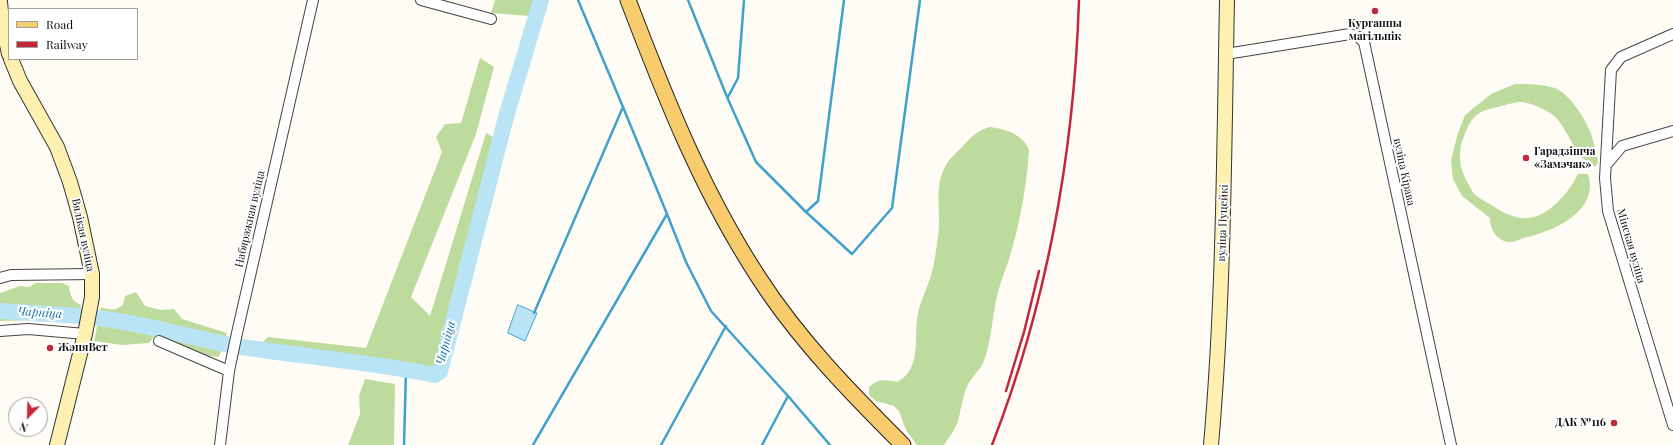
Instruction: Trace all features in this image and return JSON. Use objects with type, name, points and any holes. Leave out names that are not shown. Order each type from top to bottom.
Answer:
[{"type":"main road","points":[[628,0],[671,112],[700,175],[733,236],[759,279],[825,364],[846,388],[903,445]]},
{"type":"main road","name":"вуліца Пуцейкі","points":[[1211,445],[1219,342],[1225,177],[1227,0]]},
{"type":"main road","name":"Вялікая вуліца","points":[[0,2],[7,51]]},
{"type":"main road","name":"Вялікая вуліца","points":[[11,60],[20,81],[57,147],[70,182],[80,218],[92,274],[92,297],[85,334],[57,445]]},
{"type":"street","name":"Набярэжная вуліца","points":[[220,445],[229,371],[313,0]]},
{"type":"street","points":[[421,0],[433,1],[491,19]]},
{"type":"street","name":"вуліца Кірава","points":[[1226,54],[1350,34],[1357,36],[1364,42],[1451,445]]},
{"type":"street","name":"Мінская вуліца","points":[[1673,34],[1621,57],[1611,70],[1606,148],[1607,164],[1605,178],[1608,211],[1673,425]]},
{"type":"street","points":[[1607,164],[1622,146],[1673,131]]},
{"type":"street","points":[[0,278],[11,275],[92,274]]},
{"type":"street","points":[[0,331],[28,329],[85,334]]},
{"type":"street","points":[[159,341],[229,371]]},
{"type":"green space","points":[[495,0],[533,0],[529,16],[491,13]]},
{"type":"green space","points":[[480,58],[494,67],[476,134],[411,297],[430,316],[486,133],[496,139],[434,369],[362,356],[261,344],[268,337],[366,348],[442,152],[436,137],[445,124],[461,123]]},
{"type":"green space","points":[[1515,84],[1535,84],[1555,88],[1566,95],[1582,115],[1589,128],[1598,162],[1596,166],[1591,166],[1579,155],[1558,120],[1547,111],[1532,104],[1518,102],[1478,114],[1470,122],[1462,142],[1460,149],[1461,167],[1475,195],[1507,214],[1521,218],[1530,218],[1539,215],[1547,211],[1562,198],[1578,174],[1588,174],[1590,187],[1587,198],[1581,208],[1572,217],[1550,230],[1512,242],[1507,242],[1499,238],[1493,231],[1490,218],[1462,196],[1453,179],[1451,161],[1457,136],[1465,115],[1491,94]]},
{"type":"green space","points":[[990,127],[1013,133],[1026,144],[1029,150],[1025,187],[1018,225],[998,292],[987,353],[982,365],[966,389],[957,424],[944,445],[917,445],[906,430],[899,411],[894,406],[876,401],[869,395],[869,387],[882,380],[897,382],[911,369],[914,361],[918,313],[933,270],[939,227],[939,191],[941,176],[950,160],[975,134]]},
{"type":"green space","points":[[36,283],[62,283],[69,286],[72,298],[75,302],[81,305],[78,322],[40,320],[0,321],[0,293],[20,286],[29,287]]},
{"type":"green space","points":[[136,292],[145,306],[161,310],[174,309],[182,319],[227,333],[219,357],[190,352],[174,343],[173,338],[155,335],[149,343],[122,345],[94,341],[101,307],[110,309],[118,308],[123,305],[125,296]]},
{"type":"green space","points":[[365,379],[395,384],[394,445],[348,445],[360,414],[359,396]]},
{"type":"water","points":[[518,305],[537,313],[525,341],[508,333]]},
{"type":"waterway","name":"Чарніца","points":[[96,318],[151,327],[242,347],[411,370],[435,375],[440,372],[506,117],[541,0]]},
{"type":"waterway","points":[[534,313],[623,107],[578,0]]},
{"type":"waterway","points":[[688,0],[727,97],[756,162],[806,212],[852,254],[892,208],[920,0]]},
{"type":"waterway","points":[[728,97],[738,78],[744,0]]},
{"type":"waterway","points":[[806,212],[818,201],[844,0]]},
{"type":"waterway","points":[[533,445],[667,214],[623,107]]},
{"type":"waterway","points":[[667,214],[686,262],[711,311],[830,445]]},
{"type":"waterway","name":"Чарніца","points":[[0,311],[81,316]]},
{"type":"waterway","points":[[661,445],[726,326]]},
{"type":"waterway","points":[[404,445],[406,370]]},
{"type":"waterway","points":[[762,445],[788,396]]},
{"type":"railway","points":[[992,445],[1012,391],[1029,336],[1043,282],[1055,226],[1071,114],[1079,0]]},
{"type":"railway","points":[[1006,391],[1024,332],[1039,271]]},
{"type":"place","name":"Курганны магільнік","points":[[1375,11]]},
{"type":"place","name":"Гарадзішча «Замэчак»","points":[[1526,158]]},
{"type":"place","name":"ЖэняВет","points":[[50,348]]},
{"type":"place","name":"ДАК №116","points":[[1614,423]]}]
